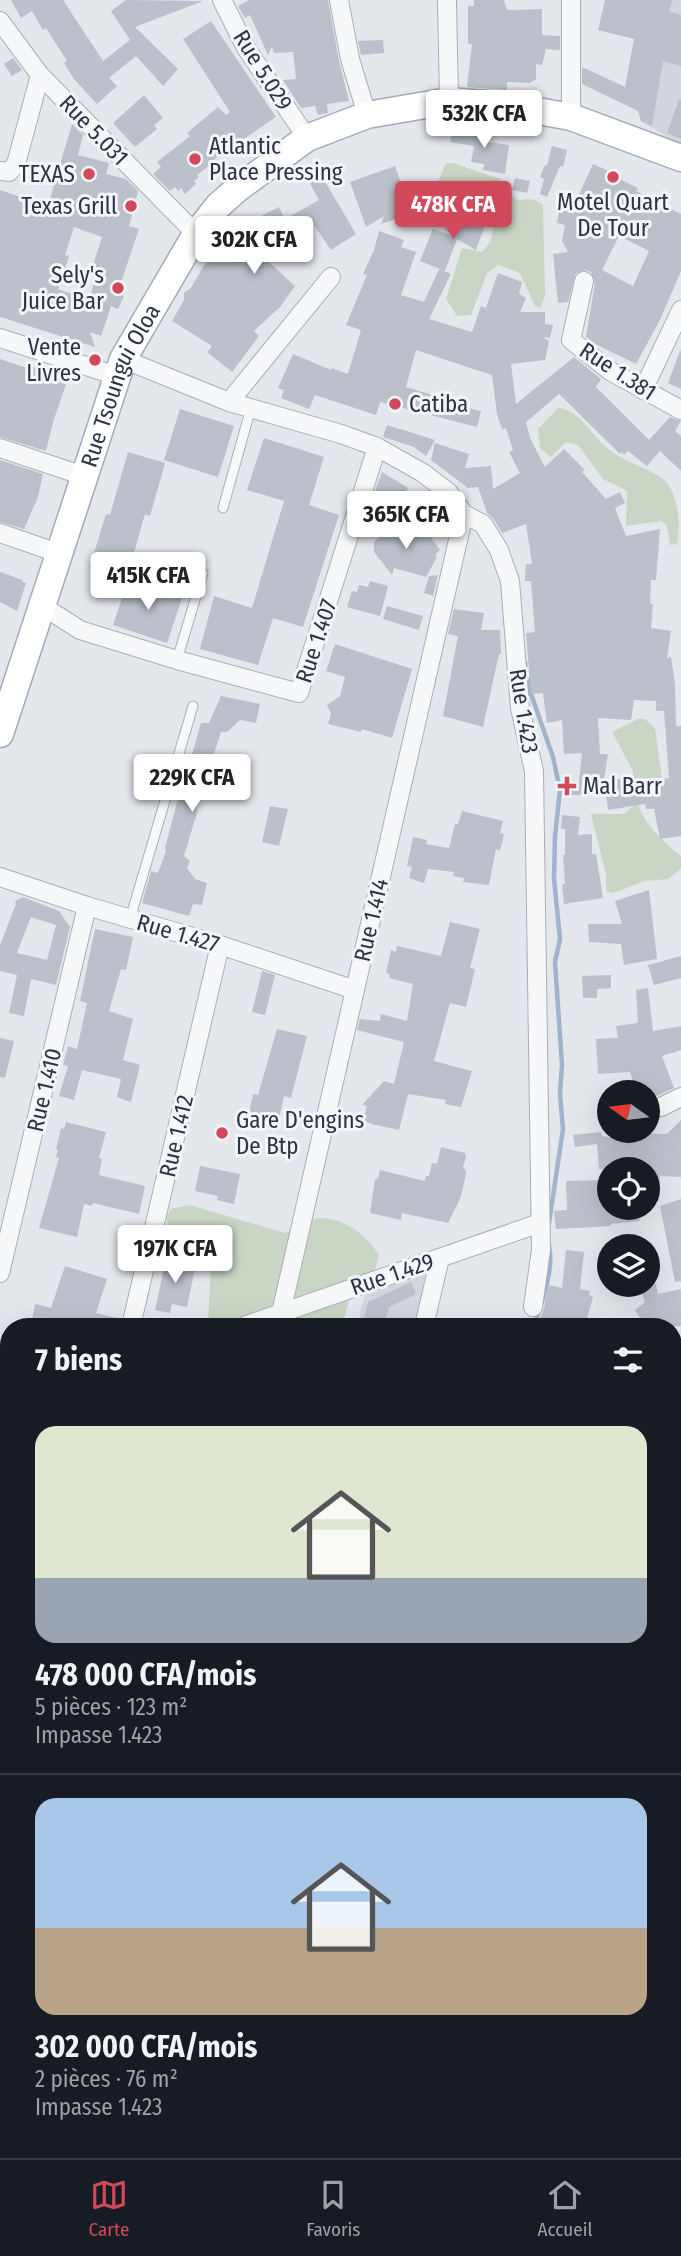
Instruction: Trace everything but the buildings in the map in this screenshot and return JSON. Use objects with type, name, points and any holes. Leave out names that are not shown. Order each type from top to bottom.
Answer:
[{"type":"main road","name":"Rue Tsoungui Oloa","points":[[0,734],[120,368],[196,234],[218,206],[307,138],[367,115],[449,101],[510,106],[571,117],[681,157]]},
{"type":"street","name":"Rue 5.029","points":[[222,0],[246,48],[307,138]]},
{"type":"street","points":[[338,0],[350,59],[367,115]]},
{"type":"street","points":[[447,0],[449,101]]},
{"type":"street","points":[[571,0],[571,117]]},
{"type":"street","name":"Rue 5.031","points":[[0,20],[40,75],[196,234]]},
{"type":"street","points":[[0,171],[9,172],[16,164],[40,75]]},
{"type":"street","points":[[229,402],[331,277]]},
{"type":"street","name":"Rue 1.381","points":[[584,281],[571,340],[610,371],[681,410]]},
{"type":"street","points":[[643,390],[681,310]]},
{"type":"street","name":"Rue 1.423","points":[[0,338],[120,368],[377,447],[424,473],[448,492],[464,514],[483,524],[499,550],[510,581],[520,708],[534,771],[541,1250],[533,1307]]},
{"type":"street","name":"Rue 1.407","points":[[41,606],[80,630],[299,693],[377,447]]},
{"type":"street","points":[[0,448],[84,476]]},
{"type":"street","name":"Rue 1.414","points":[[279,1318],[464,514]]},
{"type":"street","points":[[0,533],[58,553]]},
{"type":"street","name":"Rue 1.427","points":[[0,877],[355,990]]},
{"type":"street","name":"Rue 1.410","points":[[0,1273],[6,1217],[87,906]]},
{"type":"street","name":"Rue 1.412","points":[[133,1318],[220,945]]},
{"type":"street","points":[[661,1107],[681,1097]]},
{"type":"street","name":"Rue 1.429","points":[[284,1318],[540,1223]]},
{"type":"street","points":[[426,1318],[440,1258]]},
{"type":"lane","points":[[223,508],[251,408]]},
{"type":"lane","points":[[177,660],[204,573]]},
{"type":"lane","points":[[130,919],[193,706]]},
{"type":"shaded area","points":[[647,0],[681,0],[681,145],[641,121],[640,117]]},
{"type":"shaded area","points":[[430,1270],[417,1318],[359,1318],[365,1294]]},
{"type":"green space","points":[[446,163],[500,179],[517,199],[530,199],[543,205],[545,295],[541,308],[535,306],[520,273],[498,265],[487,273],[471,315],[457,316],[446,299],[462,248],[482,252],[490,242],[493,225],[486,208],[466,201],[441,220],[420,224]]},
{"type":"green space","points":[[558,408],[565,409],[579,418],[613,453],[666,482],[677,507],[677,544],[670,545],[667,525],[661,521],[626,526],[627,491],[603,479],[578,445],[566,442],[551,457],[540,448],[538,429]]},
{"type":"green space","points":[[638,719],[645,719],[655,728],[662,779],[642,778],[638,789],[641,811],[655,832],[681,856],[681,869],[668,879],[645,881],[613,893],[606,891],[606,874],[591,814],[624,814],[633,806],[633,771],[612,732]]},
{"type":"green space","points":[[190,1205],[285,1233],[317,1218],[330,1219],[354,1229],[379,1255],[375,1269],[350,1297],[344,1318],[208,1318],[211,1265],[197,1250],[172,1238],[166,1217],[171,1209]]},
{"type":"waterway","points":[[525,663],[530,691],[553,757],[560,790],[554,879],[560,939],[555,962],[563,1129],[549,1223]]},
{"type":"waterway","points":[[542,1302],[550,1267],[549,1246]]},
{"type":"waterway","points":[[537,1318],[539,1311]]},
{"type":"place","name":"Atlantic Place Pressing","points":[[195,159]]},
{"type":"place","name":"TEXAS","points":[[89,174]]},
{"type":"place","name":"Motel Quart De Tour","points":[[613,177]]},
{"type":"place","name":"Texas Grill","points":[[131,206]]},
{"type":"place","name":"Sely's Juice Bar","points":[[118,288]]},
{"type":"place","name":"Vente Livres","points":[[95,360]]},
{"type":"place","name":"Catiba","points":[[395,404]]},
{"type":"place","name":"Mal Barr","points":[[567,786]]},
{"type":"place","name":"Gare D'engins De Btp","points":[[222,1133]]}]
